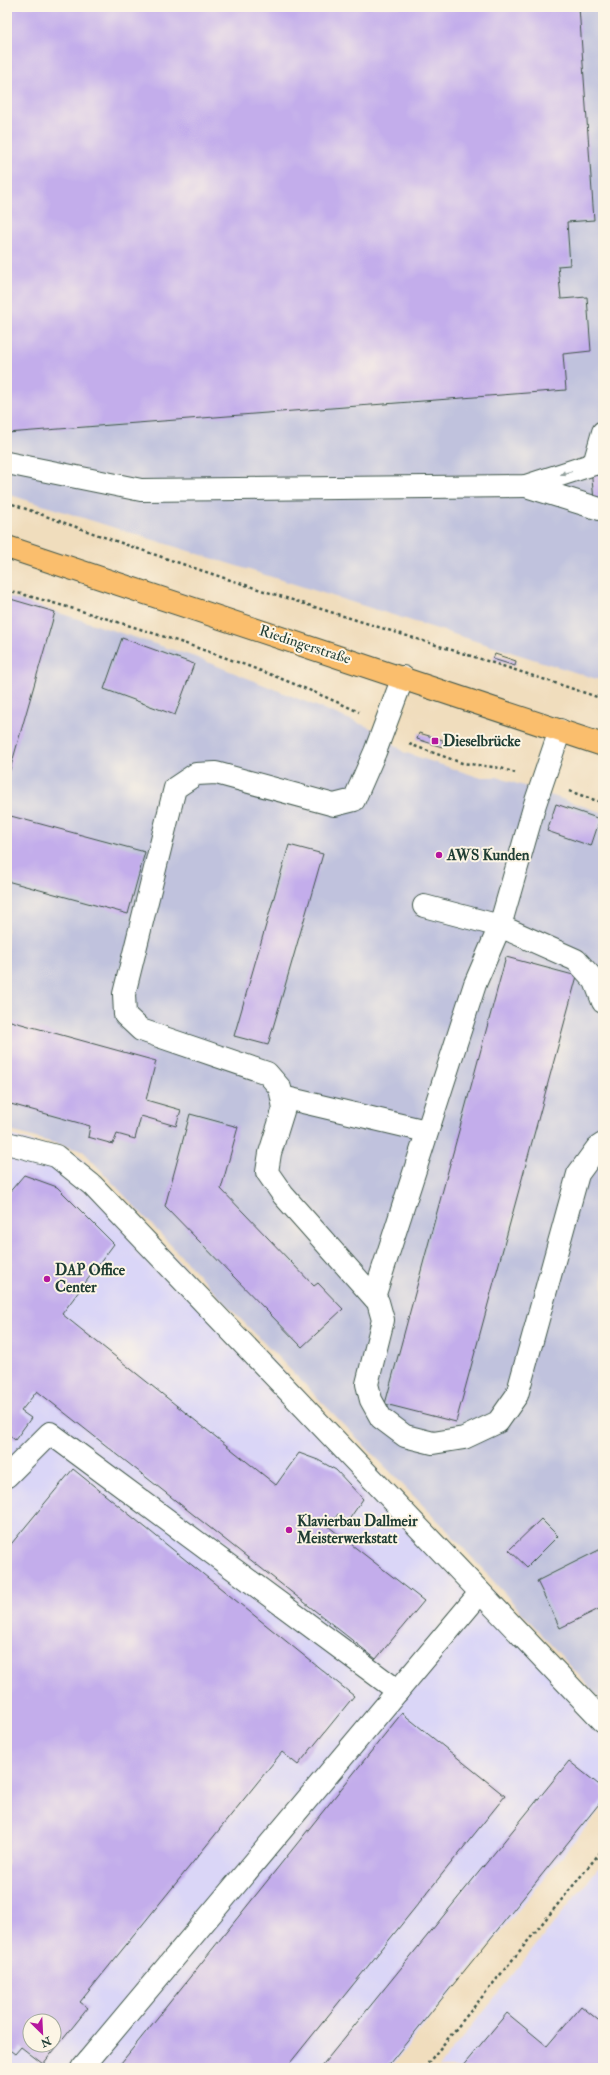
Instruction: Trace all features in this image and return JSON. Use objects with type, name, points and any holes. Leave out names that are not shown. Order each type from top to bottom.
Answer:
[{"type":"main road","name":"Riedingerstraße","points":[[7,547],[403,677],[603,745]]},
{"type":"lane","points":[[7,463],[141,490],[526,486],[598,462],[603,432]]},
{"type":"lane","points":[[526,486],[603,510]]},
{"type":"lane","points":[[403,677],[354,800],[334,804],[216,773],[196,774],[175,788],[124,994],[125,1015],[141,1030],[267,1073],[280,1088],[284,1108],[270,1153],[267,1172],[283,1195],[378,1302],[383,1320],[367,1384],[371,1400],[381,1418],[405,1436],[433,1443],[464,1438],[498,1422],[517,1395],[578,1174],[597,1148],[603,1144]]},
{"type":"lane","points":[[374,1297],[426,1131],[475,984],[500,926],[535,804],[560,730]]},
{"type":"lane","points":[[424,906],[500,926],[576,960],[595,980],[603,1002]]},
{"type":"lane","points":[[282,1097],[426,1131]]},
{"type":"lane","points":[[7,1142],[56,1156],[92,1185],[603,1721]]},
{"type":"lane","points":[[7,1476],[50,1433],[398,1690]]},
{"type":"lane","points":[[82,2068],[480,1593]]},
{"type":"path","points":[[7,502],[112,540],[302,603],[500,664],[603,699]]},
{"type":"path","points":[[7,590],[85,611],[208,651],[340,703],[385,724],[411,745],[462,763],[501,768]]},
{"type":"path","points":[[424,2068],[603,1849]]},
{"type":"shaded area","points":[[7,7],[603,7],[603,681],[7,494]]},
{"type":"shaded area","points":[[7,596],[195,657],[383,733],[403,752],[478,777],[497,777],[603,813],[603,1702],[447,1530],[222,1300],[83,1151],[7,1130]]},
{"type":"shaded area","points":[[7,1134],[79,1156],[603,1709],[603,1806],[390,2068],[7,2068]]},
{"type":"shaded area","points":[[603,1862],[603,2068],[438,2068]]},
{"type":"building","points":[[7,7],[579,7],[594,220],[567,222],[570,265],[558,266],[561,299],[587,297],[591,351],[563,354],[566,390],[7,433]]},
{"type":"building","points":[[603,468],[603,499],[594,500],[591,469]]},
{"type":"building","points":[[7,598],[55,612],[7,780]]},
{"type":"building","points":[[122,638],[194,664],[175,715],[104,689]]},
{"type":"building","points":[[495,654],[516,661],[515,666],[493,659]]},
{"type":"building","points":[[419,733],[443,740],[442,747],[417,739]]},
{"type":"building","points":[[556,804],[600,819],[591,846],[547,831]]},
{"type":"building","points":[[7,815],[145,852],[128,914],[7,881]]},
{"type":"building","points":[[289,845],[323,854],[268,1045],[234,1036]]},
{"type":"building","points":[[506,957],[577,976],[456,1422],[385,1404]]},
{"type":"building","points":[[7,1020],[156,1061],[146,1100],[181,1110],[176,1126],[141,1116],[135,1139],[117,1134],[113,1144],[88,1137],[90,1126],[7,1103]]},
{"type":"building","points":[[190,1114],[238,1127],[221,1189],[314,1286],[318,1283],[343,1309],[302,1347],[165,1206]]},
{"type":"building","name":"DAP Office Center","points":[[24,1175],[57,1187],[114,1244],[62,1314],[276,1485],[299,1453],[318,1460],[336,1470],[363,1499],[348,1521],[338,1514],[329,1527],[424,1601],[376,1659],[37,1391],[21,1411],[31,1418],[15,1440],[7,1433],[7,1195]]},
{"type":"building","points":[[73,1469],[354,1696],[298,1765],[282,1752],[80,2002],[88,2008],[62,2040],[62,2013],[22,2013],[22,2048],[21,2047],[15,2054],[7,2048],[7,1549]]},
{"type":"building","points":[[541,1519],[558,1536],[527,1567],[509,1550]]},
{"type":"building","points":[[603,1548],[603,1607],[560,1628],[537,1581]]},
{"type":"building","points":[[402,1713],[505,1796],[286,2068],[117,2068]]},
{"type":"building","points":[[569,1761],[603,1788],[603,1799],[386,2068],[320,2068]]},
{"type":"building","points":[[581,2006],[603,2024],[603,2068],[461,2068],[507,2013],[547,2046]]},
{"type":"building","points":[[29,2053],[52,2053],[43,2064]]},
{"type":"place","name":"Dieselbrücke","points":[[435,741]]},
{"type":"place","name":"AWS Kunden","points":[[439,855]]},
{"type":"place","name":"DAP Office Center","points":[[47,1279]]},
{"type":"place","name":"Klavierbau Dallmeir Meisterwerkstatt","points":[[289,1530]]}]
